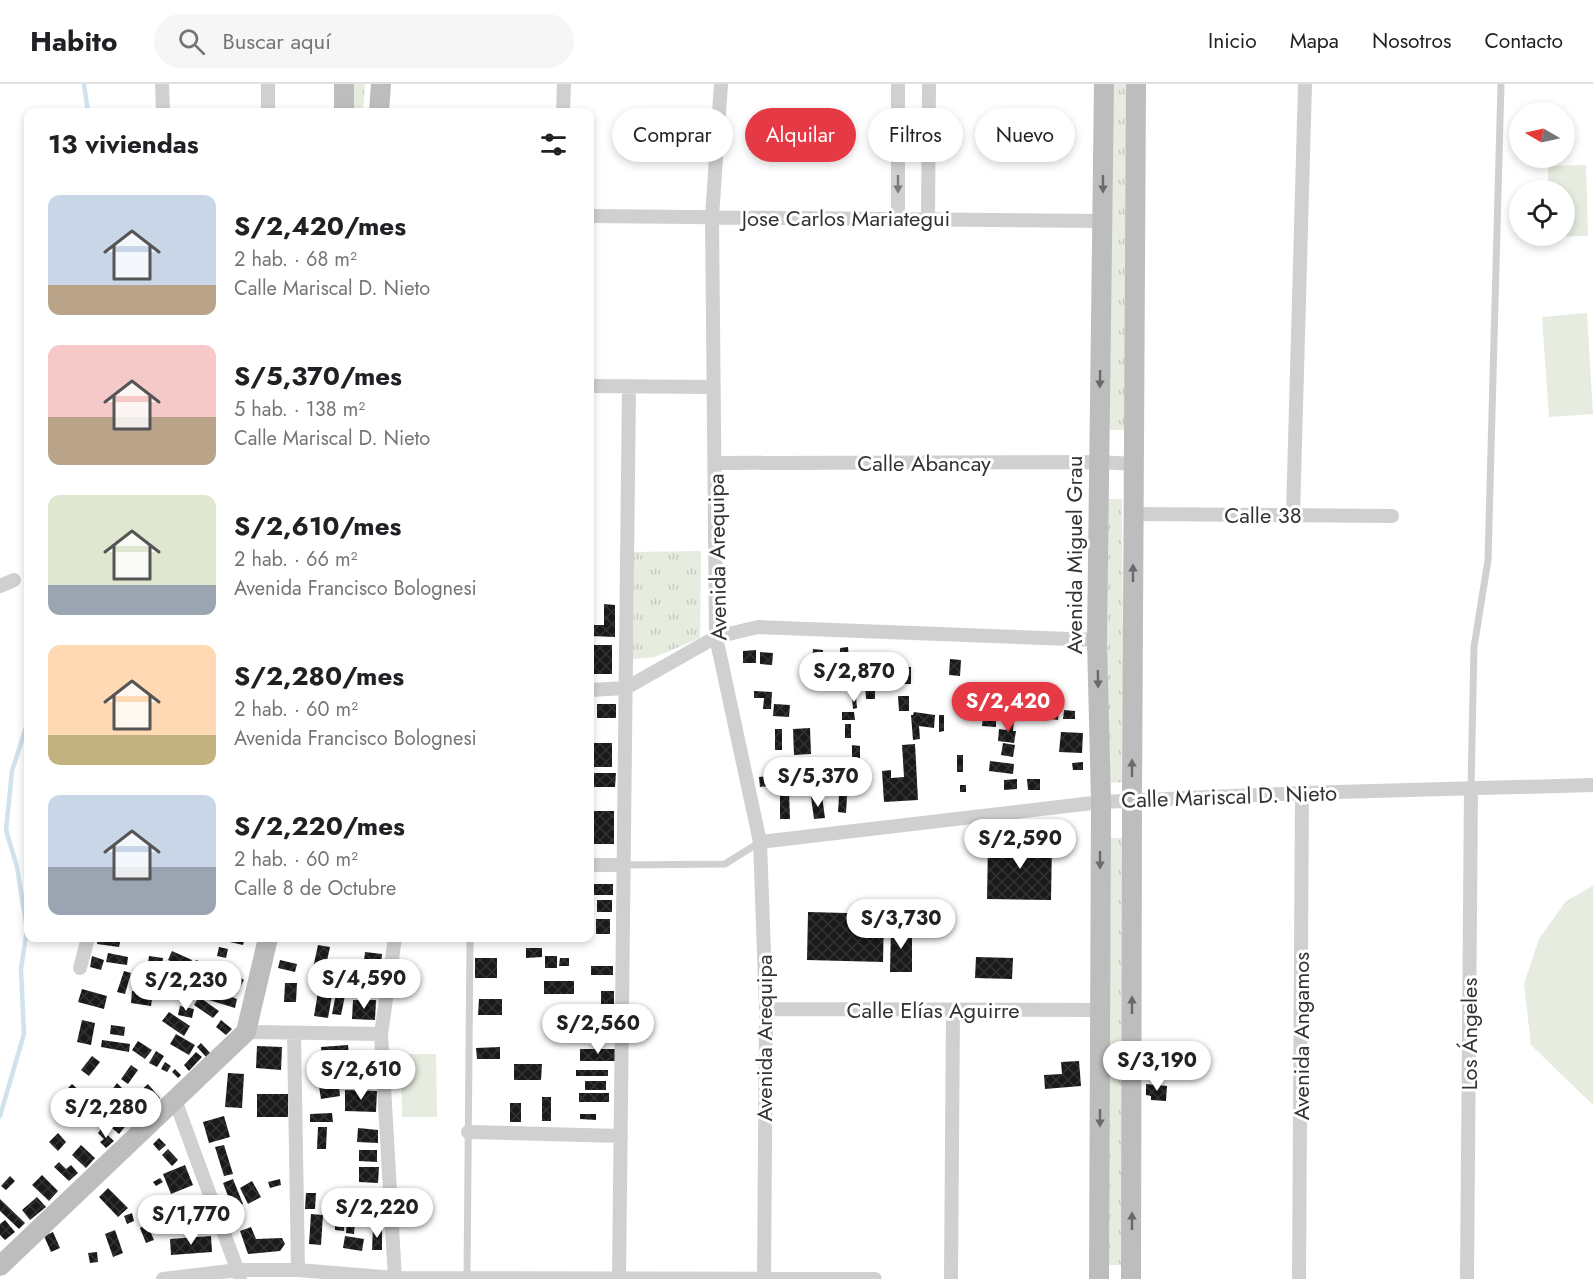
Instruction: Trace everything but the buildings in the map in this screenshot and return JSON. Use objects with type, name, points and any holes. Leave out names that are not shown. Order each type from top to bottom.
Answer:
[{"type":"street","points":[[162,84],[163,108]]},
{"type":"street","points":[[268,84],[268,108]]},
{"type":"street","points":[[344,84],[344,108]]},
{"type":"street","points":[[379,108],[381,84]]},
{"type":"street","points":[[563,108],[564,84]]},
{"type":"street","name":"Avenida Arequipa","points":[[721,84],[712,217],[716,637],[760,842],[766,1009],[764,1278]]},
{"type":"street","points":[[898,84],[898,219]]},
{"type":"street","points":[[928,219],[929,84]]},
{"type":"street","name":"Avenida Miguel Grau","points":[[1099,1279],[1101,802],[1097,640],[1104,84]]},
{"type":"street","points":[[1131,1279],[1136,84]]},
{"type":"street","points":[[1293,515],[1305,84]]},
{"type":"street","name":"Jose Carlos Mariategui","points":[[594,216],[1103,221]]},
{"type":"street","points":[[594,386],[714,387]]},
{"type":"street","points":[[610,1278],[621,1136],[629,386]]},
{"type":"street","name":"Calle Abancay","points":[[715,463],[1099,462],[1134,464]]},
{"type":"street","name":"Calle 38","points":[[1134,514],[1392,516]]},
{"type":"street","points":[[0,586],[14,580]]},
{"type":"street","points":[[594,690],[626,688],[716,637],[758,627],[1097,640]]},
{"type":"street","name":"Calle Mariscal D. Nieto","points":[[760,842],[1101,802],[1302,793],[1593,785]]},
{"type":"street","name":"Los Ángeles","points":[[1467,1279],[1471,788]]},
{"type":"street","name":"Avenida Angamos","points":[[1299,1279],[1302,793]]},
{"type":"street","points":[[594,865],[624,865]]},
{"type":"street","points":[[80,968],[87,942]]},
{"type":"street","points":[[0,1266],[246,1032],[267,942]]},
{"type":"street","points":[[394,942],[381,1034],[394,1279]]},
{"type":"street","name":"Calle Elías Aguirre","points":[[766,1009],[1100,1010]]},
{"type":"street","points":[[951,1279],[953,1011]]},
{"type":"street","points":[[246,1032],[381,1034]]},
{"type":"street","points":[[294,1033],[298,1270]]},
{"type":"street","points":[[175,1100],[240,1274]]},
{"type":"street","points":[[468,1132],[621,1136]]},
{"type":"street","points":[[163,1279],[298,1270],[394,1279],[875,1279]]},
{"type":"lane","points":[[1471,788],[1474,647],[1488,560],[1501,84]]},
{"type":"lane","points":[[624,865],[725,864],[760,842]]},
{"type":"lane","points":[[467,1278],[470,942]]},
{"type":"green space","points":[[352,84],[365,84],[363,108],[352,108]]},
{"type":"green space","points":[[1110,84],[1129,84],[1127,430],[1108,430]]},
{"type":"green space","points":[[1575,165],[1586,165],[1588,236],[1575,236],[1575,180],[1548,180],[1548,168],[1575,168]]},
{"type":"green space","points":[[1587,313],[1593,414],[1549,417],[1542,317]]},
{"type":"green space","points":[[1104,499],[1122,499],[1124,782],[1106,783]]},
{"type":"green space","points":[[701,551],[700,638],[655,657],[633,659],[634,552]]},
{"type":"green space","points":[[1106,838],[1122,838],[1122,1265],[1105,1265]]},
{"type":"green space","points":[[1593,886],[1593,1105],[1531,1045],[1524,984],[1539,939],[1566,901]]},
{"type":"green space","points":[[401,1054],[436,1054],[437,1117],[402,1117]]},
{"type":"waterway","points":[[84,84],[87,108]]},
{"type":"waterway","points":[[24,734],[12,771],[6,830],[17,867],[24,910]]},
{"type":"waterway","points":[[0,1116],[24,1034],[21,969],[25,942]]}]
